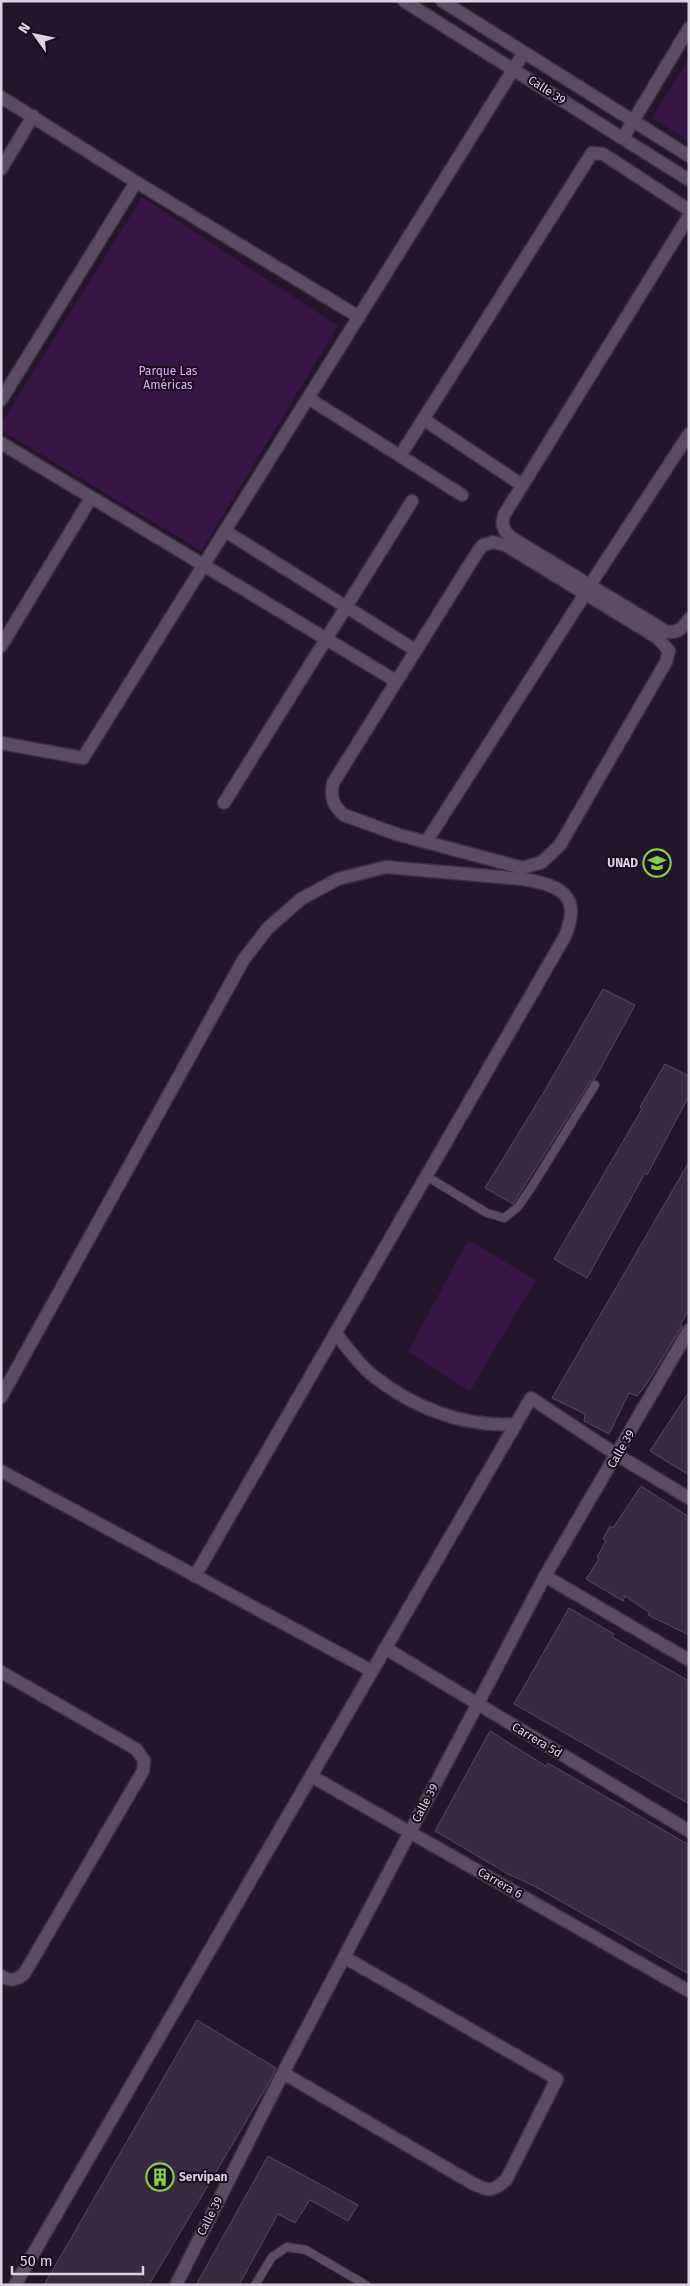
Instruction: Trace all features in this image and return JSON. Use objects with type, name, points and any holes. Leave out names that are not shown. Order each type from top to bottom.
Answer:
[{"type":"street","name":"Calle 39","points":[[404,1],[689,180]]},
{"type":"street","name":"Calle 39","points":[[442,1],[523,54],[689,156]]},
{"type":"street","points":[[622,138],[689,28]]},
{"type":"street","points":[[1,743],[83,758],[523,54]]},
{"type":"street","points":[[1,97],[34,116],[136,182],[359,317]]},
{"type":"street","points":[[1,169],[34,116]]},
{"type":"street","points":[[400,456],[592,153],[603,154],[689,210]]},
{"type":"street","points":[[1,400],[136,182]]},
{"type":"street","points":[[689,216],[504,515],[503,528],[515,540],[588,589],[658,638],[665,644],[669,652],[666,662],[560,845],[542,862],[523,868],[396,834],[344,815],[337,809],[332,800],[332,783],[483,545],[492,542],[505,545],[588,589],[666,632],[674,633],[683,627],[689,619]]},
{"type":"street","points":[[308,398],[462,495]]},
{"type":"street","points":[[423,420],[522,485]]},
{"type":"street","points":[[426,842],[689,434]]},
{"type":"street","points":[[1,443],[396,681]]},
{"type":"street","points":[[1,646],[92,498]]},
{"type":"street","points":[[224,803],[412,501]]},
{"type":"street","points":[[224,531],[415,650]]},
{"type":"street","points":[[1,1397],[244,959],[268,928],[301,899],[338,879],[386,867],[523,879],[542,882],[561,890],[567,895],[572,906],[571,923],[564,938],[195,1576]]},
{"type":"street","name":"Calle 39","points":[[176,2285],[282,2073],[546,1576],[689,1331]]},
{"type":"street","points":[[336,1334],[370,1374],[414,1403],[464,1420],[504,1425],[516,1424]]},
{"type":"street","points":[[15,2285],[531,1398],[617,1455],[689,1498]]},
{"type":"street","points":[[1,1471],[372,1671]]},
{"type":"street","points":[[546,1576],[689,1660]]},
{"type":"street","name":"Carrera 5d","points":[[385,1648],[689,1832]]},
{"type":"street","points":[[1,1672],[136,1749],[144,1760],[143,1771],[24,1974],[16,1980],[7,1980],[1,1976]]},
{"type":"street","name":"Carrera 6","points":[[311,1776],[689,1992]]},
{"type":"street","points":[[282,2073],[472,2184],[488,2190],[496,2189],[506,2180],[557,2079],[344,1957]]},
{"type":"lane","points":[[426,1176],[487,1213],[504,1218],[518,1207],[595,1085]]},
{"type":"lane","points":[[256,2285],[272,2257],[287,2247],[306,2250],[366,2285]]},
{"type":"green space","points":[[689,59],[689,141],[652,118]]},
{"type":"green space","name":"Parque Las Américas","points":[[142,197],[338,326],[201,551],[1,430],[1,424]]},
{"type":"green space","points":[[468,1240],[536,1280],[470,1391],[408,1352]]},
{"type":"building","points":[[603,989],[635,1005],[594,1080],[590,1082],[513,1204],[485,1188],[544,1092]]},
{"type":"building","points":[[665,1064],[689,1076],[689,1096],[647,1175],[645,1173],[587,1278],[554,1259],[642,1109],[640,1107]]},
{"type":"building","points":[[689,1162],[689,1310],[680,1325],[682,1326],[646,1385],[637,1396],[629,1393],[609,1434],[584,1421],[585,1414],[552,1398]]},
{"type":"building","points":[[689,1392],[689,1475],[650,1451]]},
{"type":"building","points":[[641,1486],[689,1517],[689,1635],[648,1615],[650,1613],[625,1596],[623,1601],[586,1579],[599,1559],[597,1557],[606,1541],[603,1539],[610,1526],[613,1528]]},
{"type":"building","points":[[569,1608],[614,1634],[612,1637],[689,1681],[689,1804],[514,1704]]},
{"type":"building","points":[[490,1731],[546,1766],[548,1763],[689,1845],[689,1974],[534,1886],[508,1874],[435,1831]]},
{"type":"building","name":"Servipan","points":[[197,2020],[276,2068],[270,2081],[149,2285],[44,2285]]},
{"type":"building","points":[[268,2156],[358,2205],[348,2221],[310,2200],[295,2223],[278,2214],[239,2285],[196,2285]]},
{"type":"place","name":"UNAD","points":[[657,863]]},
{"type":"place","name":"Servipan","points":[[160,2177]]}]
